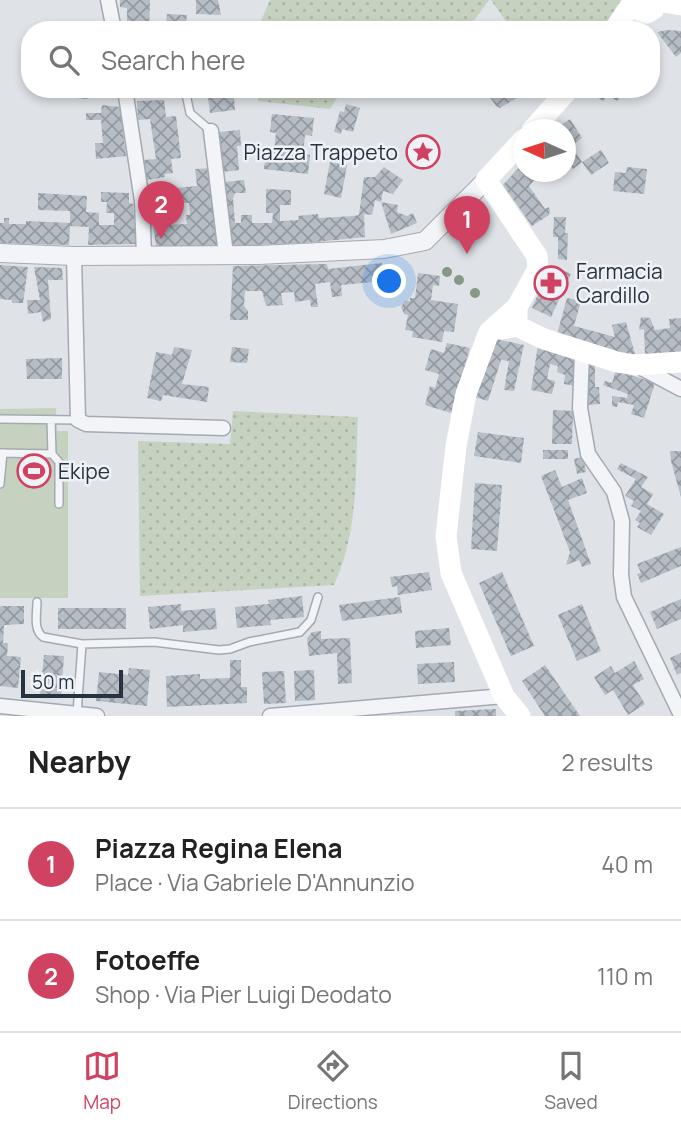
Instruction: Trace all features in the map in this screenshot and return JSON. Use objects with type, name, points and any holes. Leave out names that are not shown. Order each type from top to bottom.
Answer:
[{"type":"main road","points":[[625,21],[646,3],[681,5]]},
{"type":"main road","points":[[633,21],[646,3]]},
{"type":"main road","points":[[542,119],[561,98]]},
{"type":"main road","points":[[513,150],[490,176],[537,256],[538,269],[517,316],[489,332],[466,394],[446,536],[451,573],[504,696],[520,716]]},
{"type":"main road","points":[[517,316],[544,340],[582,352],[635,365],[681,362]]},
{"type":"street","points":[[108,0],[112,21]]},
{"type":"street","points":[[126,98],[142,201],[144,255]]},
{"type":"street","points":[[211,131],[226,255]]},
{"type":"street","points":[[0,253],[74,256],[226,255],[384,249],[425,241],[490,176]]},
{"type":"street","points":[[74,256],[78,420],[86,424],[223,428]]},
{"type":"street","points":[[582,352],[580,408],[588,454],[614,492],[622,521],[621,575],[624,597],[681,715]]},
{"type":"street","points":[[635,365],[681,389]]},
{"type":"street","points":[[270,716],[504,696]]},
{"type":"street","points":[[0,706],[97,716]]},
{"type":"lane","points":[[187,98],[190,113],[211,131]]},
{"type":"lane","points":[[0,419],[78,420]]},
{"type":"lane","points":[[51,420],[51,454]]},
{"type":"lane","points":[[0,484],[1,453],[51,454],[59,462],[59,504]]},
{"type":"lane","points":[[37,602],[38,633],[43,637],[82,644],[154,642],[219,650],[300,632],[310,620],[318,597]]},
{"type":"lane","points":[[77,714],[82,644]]},
{"type":"green space","points":[[270,0],[489,0],[474,21],[261,21]]},
{"type":"green space","points":[[491,0],[623,0],[608,21],[506,21]]},
{"type":"green space","points":[[258,98],[337,98],[330,109],[258,101]]},
{"type":"green space","name":"Ekipe","points":[[56,408],[57,431],[68,431],[68,598],[0,598],[0,409]]},
{"type":"green space","points":[[233,411],[358,417],[352,523],[334,585],[140,596],[138,441],[230,444]]},
{"type":"building","points":[[120,0],[150,0],[149,21],[127,21],[127,8],[120,7]]},
{"type":"building","points":[[196,0],[218,0],[221,15],[196,14]]},
{"type":"building","points":[[167,14],[187,15],[186,21],[166,21]]},
{"type":"building","points":[[660,31],[681,31],[681,53],[676,57],[660,36]]},
{"type":"building","points":[[208,98],[234,98],[235,110],[210,113]]},
{"type":"building","points":[[490,98],[517,98],[500,108]]},
{"type":"building","points":[[164,100],[166,117],[176,116],[181,158],[171,159],[173,173],[147,180],[144,160],[156,159],[150,119],[138,120],[137,101]]},
{"type":"building","points":[[346,104],[360,108],[353,132],[342,129],[341,134],[334,132],[340,111],[344,112]]},
{"type":"building","points":[[102,105],[120,107],[126,156],[96,159],[95,143],[103,143],[101,120],[86,120],[86,113],[101,113]]},
{"type":"building","points":[[272,114],[314,118],[312,136],[305,135],[303,154],[310,155],[308,174],[264,169],[266,150],[274,150],[276,133],[270,132]]},
{"type":"building","points":[[576,128],[582,138],[576,142]]},
{"type":"building","points":[[240,130],[241,146],[237,146],[239,170],[223,172],[219,132]]},
{"type":"building","points":[[601,150],[609,163],[591,175],[582,162]]},
{"type":"building","points":[[576,153],[582,162],[576,167]]},
{"type":"building","points":[[330,162],[347,165],[341,198],[324,194]]},
{"type":"building","points":[[384,167],[403,180],[393,194],[383,191],[381,202],[375,200],[372,215],[364,214],[365,237],[231,246],[224,182],[244,180],[246,193],[235,193],[233,198],[235,223],[241,223],[241,215],[252,215],[252,223],[272,223],[273,213],[266,213],[266,189],[291,190],[291,205],[280,205],[280,221],[299,220],[298,216],[318,214],[319,218],[354,216],[359,215],[364,177],[375,177]]},
{"type":"building","points":[[627,167],[647,169],[644,194],[613,191],[615,172],[626,173]]},
{"type":"building","points":[[213,168],[221,246],[156,246],[153,223],[187,224],[186,215],[190,215],[189,203],[180,203],[176,188],[197,186],[195,169]]},
{"type":"building","points":[[513,174],[513,182],[533,182],[529,186],[545,209],[549,207],[549,215],[532,226],[503,185]]},
{"type":"building","points":[[101,192],[129,193],[129,203],[133,204],[136,244],[88,245],[89,227],[70,226],[69,245],[0,243],[0,223],[4,223],[4,218],[9,218],[9,224],[26,224],[26,221],[70,223],[70,211],[38,210],[38,193],[87,196],[86,212],[99,213],[99,225],[114,225],[114,213],[106,213],[107,202],[101,202]]},
{"type":"building","points":[[381,202],[398,205],[397,212],[407,216],[413,213],[417,223],[391,234]]},
{"type":"building","points":[[554,217],[566,217],[567,260],[558,259],[558,237],[553,237]]},
{"type":"building","points":[[382,263],[383,281],[341,285],[342,296],[332,297],[330,282],[315,284],[318,307],[311,307],[310,300],[295,302],[294,292],[281,293],[283,305],[266,306],[262,291],[245,291],[244,306],[248,311],[248,320],[230,320],[233,266],[327,264],[328,269]]},
{"type":"building","points":[[0,265],[28,267],[23,303],[0,299]]},
{"type":"building","points":[[551,265],[571,274],[551,317],[532,308]]},
{"type":"building","points":[[34,267],[62,268],[63,280],[48,280],[51,319],[43,322],[41,312],[28,314],[27,300],[40,300]]},
{"type":"building","points":[[418,273],[440,276],[439,286],[433,285],[431,300],[458,304],[454,332],[444,331],[442,342],[412,337],[413,331],[405,330],[408,315],[404,314],[401,307],[405,301],[415,298]]},
{"type":"building","points":[[567,298],[581,301],[574,326],[615,337],[612,325],[626,322],[635,354],[618,354],[556,338]]},
{"type":"building","points":[[641,317],[650,318],[655,330],[670,328],[669,319],[681,318],[681,355],[645,355],[644,329],[639,330]]},
{"type":"building","points":[[496,339],[524,345],[514,391],[504,390],[509,361],[501,360],[488,401],[475,397]]},
{"type":"building","points":[[447,343],[470,348],[451,413],[425,405],[430,386],[435,388],[439,374],[425,370],[431,349],[444,353]]},
{"type":"building","points":[[538,345],[578,356],[576,386],[564,384],[565,375],[557,372],[558,366],[550,364],[547,379],[555,381],[552,394],[531,390]]},
{"type":"building","points":[[174,347],[192,350],[182,384],[209,387],[207,402],[163,395],[161,401],[147,398],[156,352],[172,355]]},
{"type":"building","points":[[232,347],[249,349],[247,363],[230,362]]},
{"type":"building","points":[[62,358],[62,379],[27,379],[26,359]]},
{"type":"building","points":[[585,361],[595,362],[595,387],[599,387],[600,404],[587,405]]},
{"type":"building","points":[[616,370],[655,383],[644,418],[631,414],[634,405],[618,402],[617,407],[612,406],[612,396],[627,398],[628,394],[603,385],[605,381],[612,383]]},
{"type":"building","points":[[553,410],[573,411],[572,444],[552,444]]},
{"type":"building","points":[[478,432],[524,438],[521,463],[474,456]]},
{"type":"building","points":[[543,450],[568,450],[568,459],[543,459]]},
{"type":"building","points":[[670,451],[681,451],[681,497],[671,461]]},
{"type":"building","points":[[583,457],[586,472],[577,474],[574,459]]},
{"type":"building","points":[[621,463],[648,477],[641,487],[653,494],[647,504],[664,514],[651,535],[637,527],[640,523],[635,520],[641,511],[631,506],[634,501],[625,496],[636,479],[617,469]]},
{"type":"building","points":[[555,470],[562,487],[582,478],[587,493],[568,500],[591,564],[582,567],[579,560],[566,565],[570,552],[541,476]]},
{"type":"building","points":[[475,483],[502,485],[497,551],[471,549]]},
{"type":"building","points":[[681,547],[681,566],[641,583],[637,564]]},
{"type":"building","points":[[429,572],[432,590],[398,595],[397,586],[392,587],[390,577]]},
{"type":"building","points":[[502,572],[534,646],[511,656],[479,583]]},
{"type":"building","points":[[302,596],[304,617],[270,620],[271,625],[237,628],[235,607],[269,604],[268,600]]},
{"type":"building","points":[[400,597],[402,613],[342,621],[339,605]]},
{"type":"building","points":[[681,599],[681,619],[657,629],[650,612]]},
{"type":"building","points":[[181,604],[181,611],[215,608],[217,629],[183,632],[183,625],[150,629],[148,607]]},
{"type":"building","points":[[582,604],[601,651],[577,661],[558,615]]},
{"type":"building","points":[[0,606],[24,606],[24,624],[4,625],[3,643],[8,643],[7,656],[21,657],[18,688],[0,686]]},
{"type":"building","points":[[58,608],[126,608],[126,629],[58,629]]},
{"type":"building","points":[[449,628],[451,645],[416,648],[415,631]]},
{"type":"building","points":[[321,631],[321,639],[350,638],[352,683],[338,684],[337,653],[309,656],[307,638],[312,632]]},
{"type":"building","points":[[681,653],[681,673],[677,675],[670,658]]},
{"type":"building","points":[[44,655],[64,656],[61,696],[40,694]]},
{"type":"building","points":[[230,660],[241,660],[241,687],[247,687],[247,703],[167,707],[166,676],[200,674],[200,679],[230,678]]},
{"type":"building","points":[[634,661],[644,679],[633,685],[645,704],[628,715],[613,690],[605,695],[594,677],[611,666],[615,673]]},
{"type":"building","points":[[454,662],[455,682],[418,684],[417,664]]},
{"type":"building","points":[[545,665],[580,716],[545,716],[522,681]]},
{"type":"building","points":[[129,668],[150,670],[147,706],[96,701],[99,672],[128,675]]},
{"type":"building","points":[[314,670],[315,700],[295,701],[294,671]]},
{"type":"building","points":[[284,671],[286,703],[264,704],[262,672]]},
{"type":"building","points":[[496,709],[496,716],[455,716],[455,711]]},
{"type":"place","name":"Piazza Trappeto","points":[[423,152]]},
{"type":"place","name":"Fotoeffe","points":[[161,239]]},
{"type":"place","name":"Piazza Regina Elena","points":[[467,254]]},
{"type":"place","name":"Farmacia Cardillo","points":[[551,283]]},
{"type":"place","name":"Ekipe","points":[[34,471]]}]
